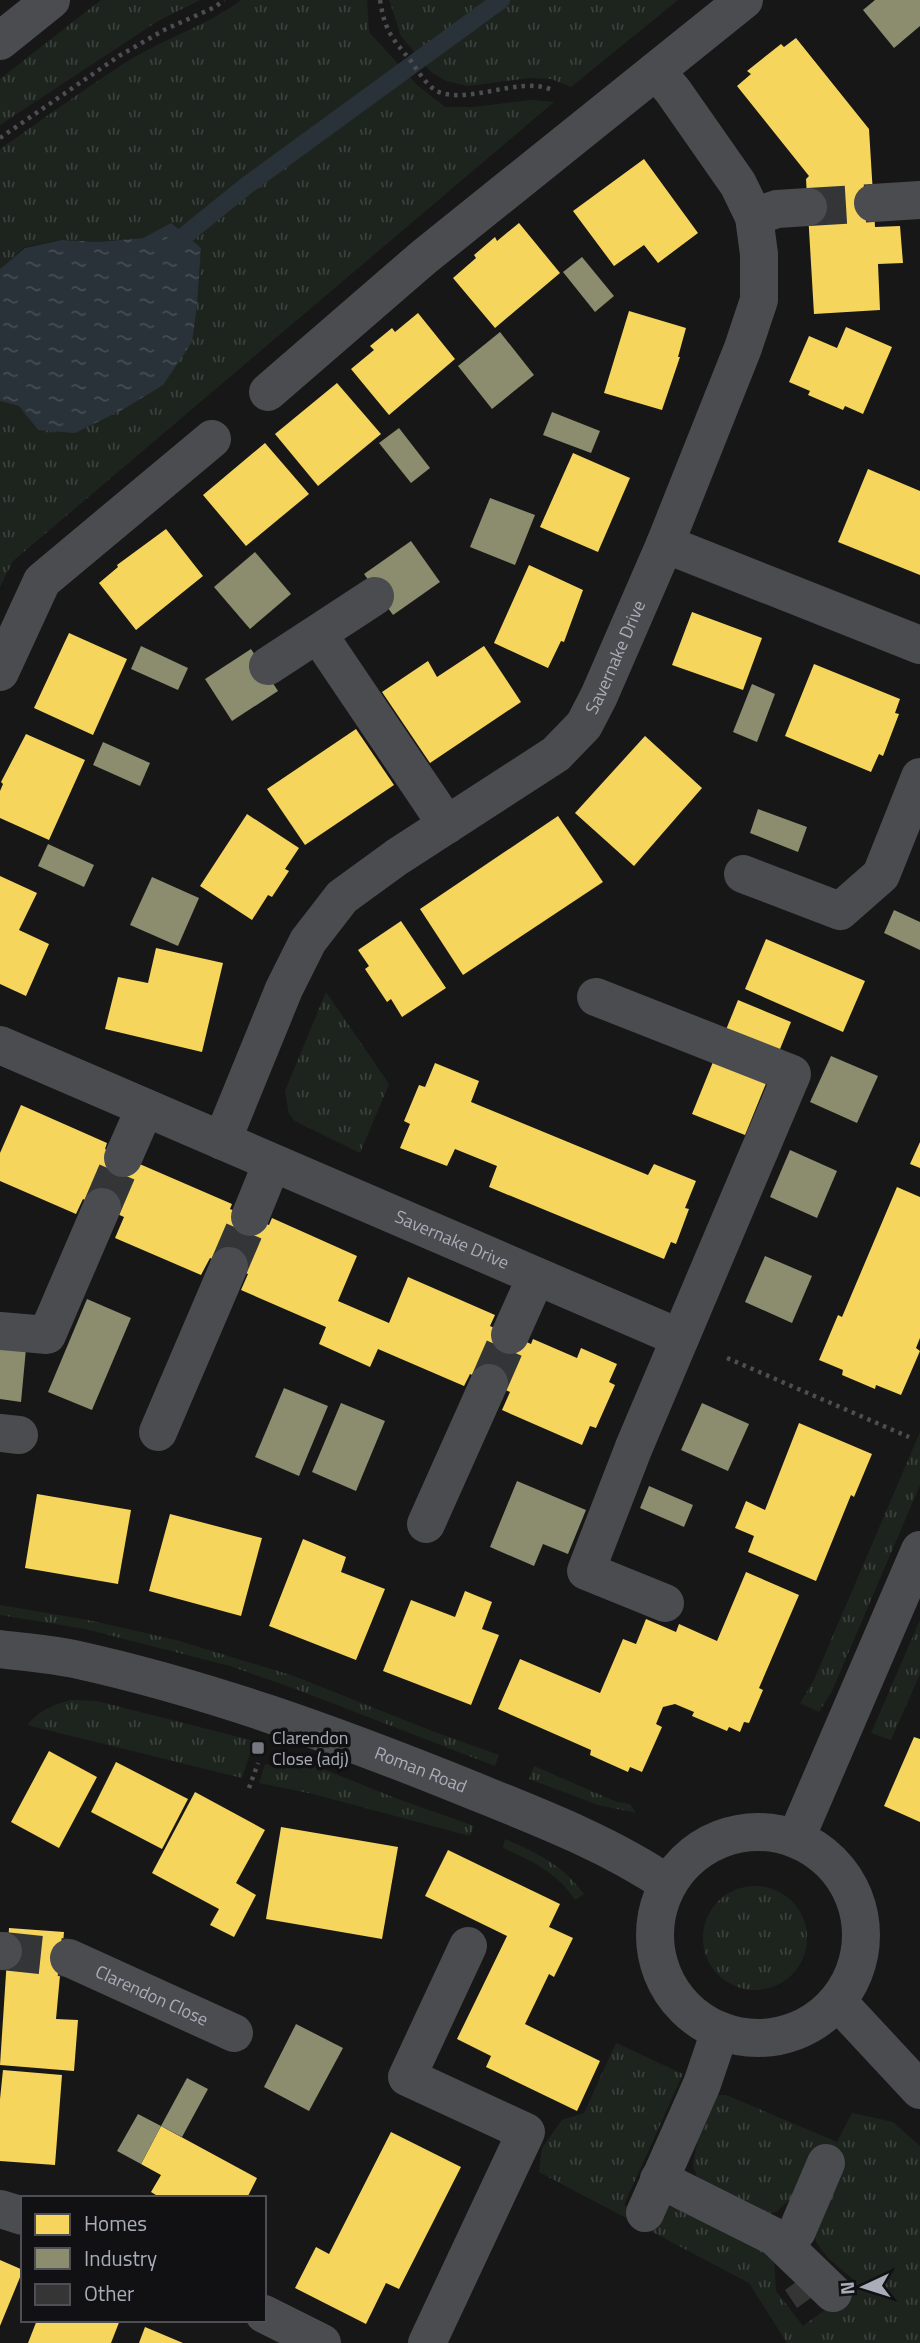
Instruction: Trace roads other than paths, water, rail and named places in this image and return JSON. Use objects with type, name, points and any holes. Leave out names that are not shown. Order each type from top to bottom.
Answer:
[{"type":"street","points":[[0,41],[51,0]]},
{"type":"street","points":[[268,392],[424,257],[744,0]]},
{"type":"street","name":"Savernake Drive","points":[[222,1141],[284,989],[308,941],[342,897],[397,857],[556,754],[584,725],[665,544],[743,348],[759,300],[759,254],[754,217],[738,184],[656,71]]},
{"type":"street","points":[[873,203],[920,200]]},
{"type":"street","points":[[754,217],[778,209],[807,207]]},
{"type":"street","points":[[0,672],[42,582],[212,439]]},
{"type":"street","points":[[665,544],[920,645]]},
{"type":"street","points":[[268,666],[375,596]]},
{"type":"street","points":[[318,634],[447,825]]},
{"type":"street","points":[[743,874],[840,911],[880,875],[920,777]]},
{"type":"street","points":[[596,997],[792,1074],[634,1447],[586,1571],[665,1603]]},
{"type":"street","name":"Savernake Drive","points":[[0,1045],[680,1338]]},
{"type":"street","points":[[123,1157],[145,1108]]},
{"type":"street","points":[[250,1217],[272,1163]]},
{"type":"street","points":[[0,1331],[47,1335],[102,1207]]},
{"type":"street","points":[[158,1432],[229,1266]]},
{"type":"street","points":[[510,1335],[536,1277]]},
{"type":"street","points":[[426,1524],[489,1383]]},
{"type":"street","points":[[796,1838],[920,1550]]},
{"type":"street","name":"Roman Road","points":[[0,1649],[71,1658],[162,1681],[237,1702],[332,1735],[501,1802],[634,1860],[668,1884]]},
{"type":"street","points":[[772,1832],[796,1838],[829,1858],[848,1883],[860,1912],[862,1944],[854,1975],[838,2002],[812,2024],[780,2037],[746,2039],[713,2029],[685,2010],[666,1982],[655,1950],[656,1915],[668,1884],[688,1859],[713,1842],[741,1833],[772,1832]]},
{"type":"street","points":[[432,2333],[526,2132],[407,2077],[468,1946]]},
{"type":"street","name":"Clarendon Close","points":[[69,1958],[234,2033]]},
{"type":"street","points":[[838,2002],[920,2090]]},
{"type":"street","points":[[720,2031],[702,2084],[652,2196],[775,2237],[833,2293]]},
{"type":"street","points":[[786,2245],[797,2231],[825,2162]]},
{"type":"street","points":[[0,2209],[21,2215]]},
{"type":"street","points":[[266,2315],[322,2343]]},
{"type":"water","points":[[171,223],[201,248],[192,342],[163,385],[122,410],[75,433],[38,430],[19,406],[0,401],[0,269],[25,248],[62,240],[98,242],[143,238]]},
{"type":"waterway","points":[[168,249],[246,186],[501,0]]},
{"type":"tunnel","points":[[808,207],[873,203]]},
{"type":"tunnel","points":[[102,1207],[123,1158]]},
{"type":"tunnel","points":[[229,1266],[250,1217]]},
{"type":"tunnel","points":[[489,1383],[510,1335]]},
{"type":"tunnel","points":[[3,1951],[69,1958]]},
{"type":"place","name":"Clarendon Close (adj)","points":[[258,1748]]}]
